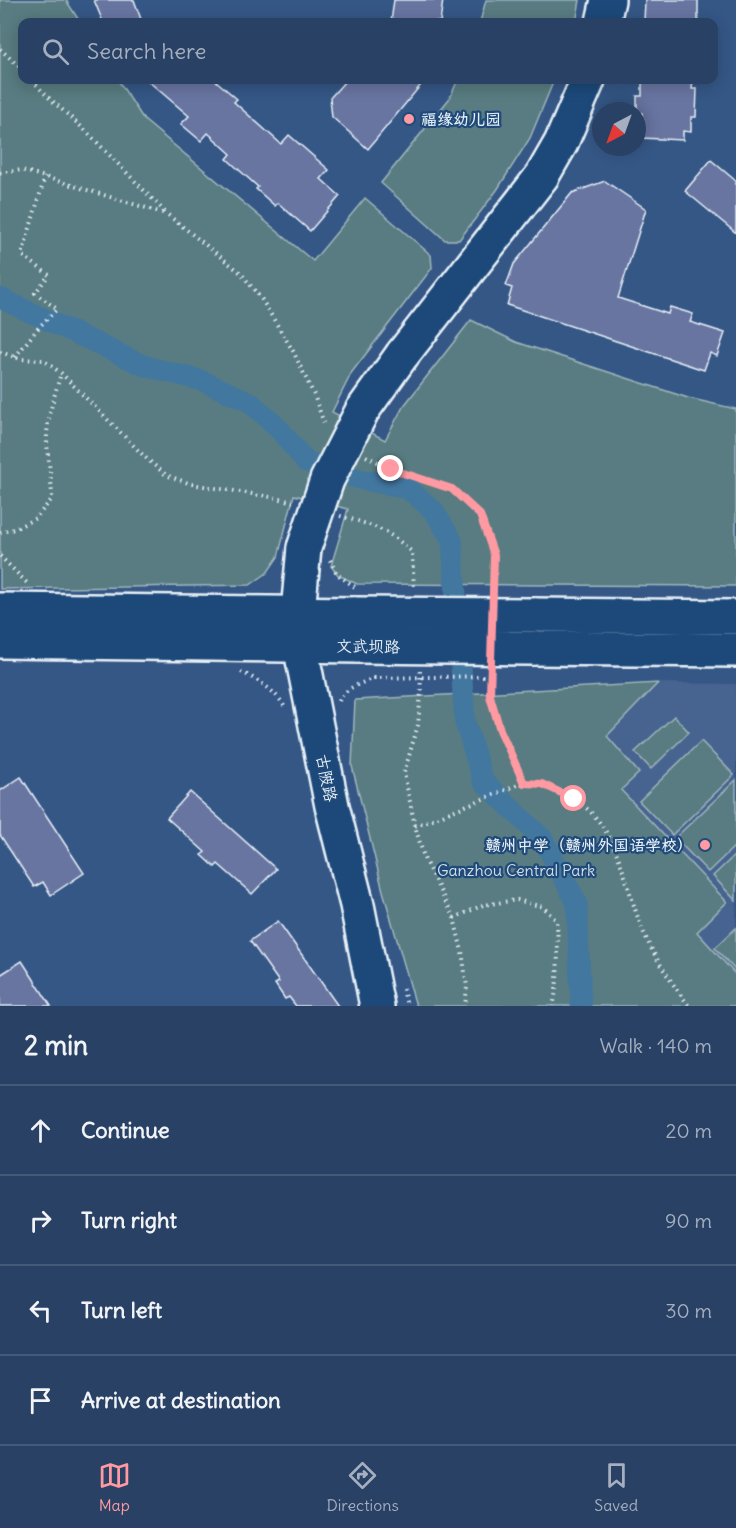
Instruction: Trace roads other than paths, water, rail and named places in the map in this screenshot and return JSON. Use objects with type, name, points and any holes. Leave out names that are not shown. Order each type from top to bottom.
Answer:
[{"type":"main road","points":[[604,18],[608,0]]},
{"type":"main road","name":"古陂路","points":[[377,1006],[300,645],[298,612],[317,549],[327,480],[362,411],[402,355],[542,176],[561,143],[586,84]]},
{"type":"main road","name":"文武坝路","points":[[0,610],[298,612],[358,602],[534,615],[736,617]]},
{"type":"main road","name":"文武坝路","points":[[0,641],[736,650]]},
{"type":"waterway","points":[[0,298],[145,366],[203,381],[250,402],[279,429],[306,462],[359,479],[408,489],[433,510],[452,540],[465,722],[483,781],[543,839],[577,903],[581,1006]]},
{"type":"place","name":"福缘幼儿园","points":[[409,119]]},
{"type":"place","name":"赣州中学（赣州外国语学校）","points":[[705,845]]},
{"type":"park label","name":"Ganzhou Central Park","points":[[516,870]]}]
